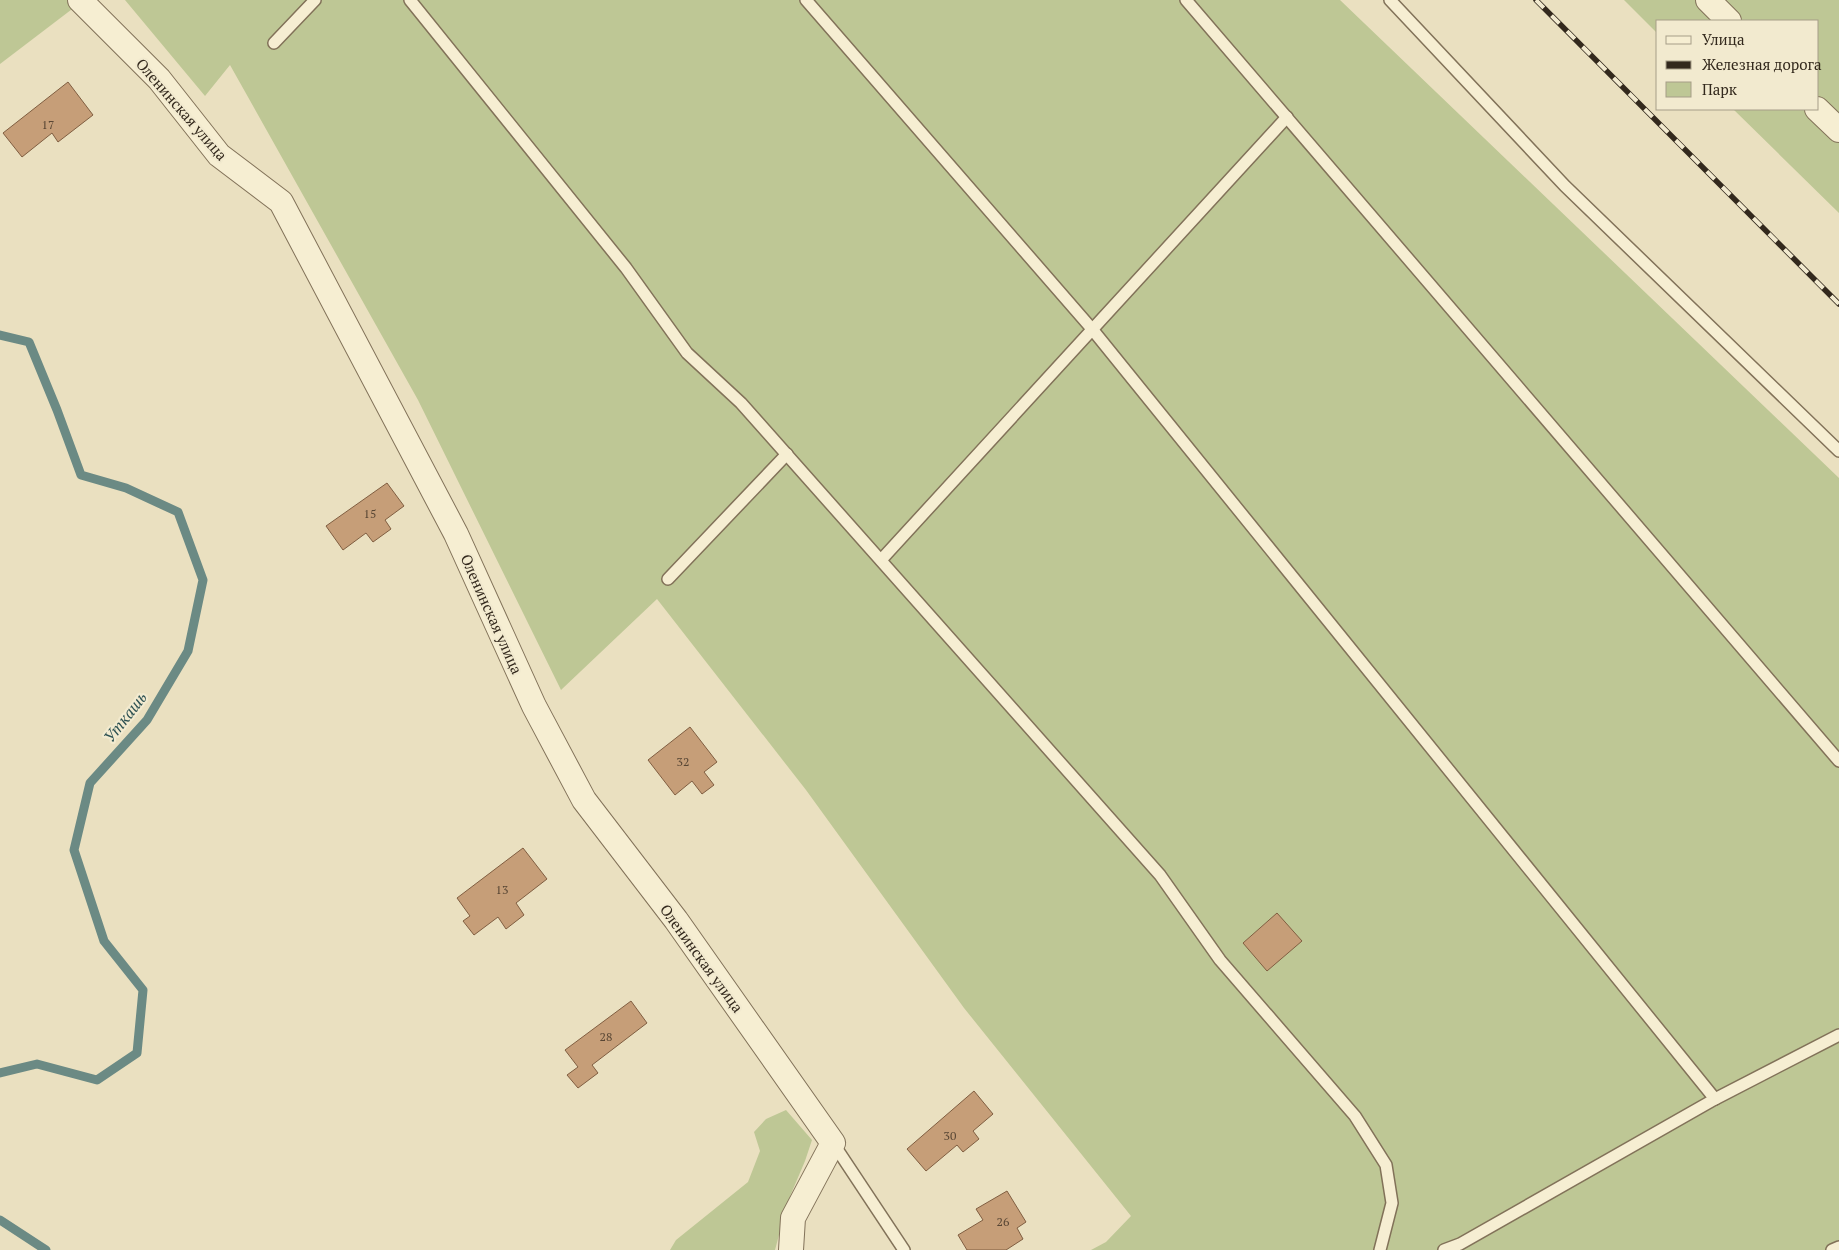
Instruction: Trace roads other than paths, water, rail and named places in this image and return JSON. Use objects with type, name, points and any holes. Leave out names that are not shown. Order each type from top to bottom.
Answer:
[{"type":"street","name":"Оленинская улица","points":[[80,0],[159,79],[219,155],[280,202],[456,534],[534,706],[584,800],[676,920],[833,1143]]},
{"type":"street","points":[[1708,0],[1728,20]]},
{"type":"street","points":[[1818,110],[1839,130]]},
{"type":"street","points":[[791,1250],[792,1218],[833,1143]]},
{"type":"lane","points":[[274,44],[315,0]]},
{"type":"lane","points":[[410,0],[626,268],[687,353],[741,403],[1160,875],[1220,960],[1355,1116],[1386,1165],[1392,1203],[1380,1250]]},
{"type":"lane","points":[[806,0],[1092,330],[1714,1099]]},
{"type":"lane","points":[[1186,0],[1839,761]]},
{"type":"lane","points":[[1390,0],[1566,186],[1839,451]]},
{"type":"lane","points":[[881,560],[1287,116]]},
{"type":"lane","points":[[668,579],[787,454]]},
{"type":"lane","points":[[1444,1250],[1462,1247],[1714,1099],[1839,1035]]},
{"type":"lane","points":[[833,1143],[904,1250]]},
{"type":"lane","points":[[1832,1250],[1839,1246]]},
{"type":"waterway","name":"Уткашь","points":[[0,335],[29,342],[81,475],[126,488],[178,512],[203,580],[188,651],[147,720],[90,783],[74,850],[104,941],[143,990],[137,1053],[97,1080],[37,1064],[0,1073]]},
{"type":"waterway","name":"Уткашь","points":[[0,1220],[46,1250]]},
{"type":"railway","points":[[1536,0],[1839,304]]}]
